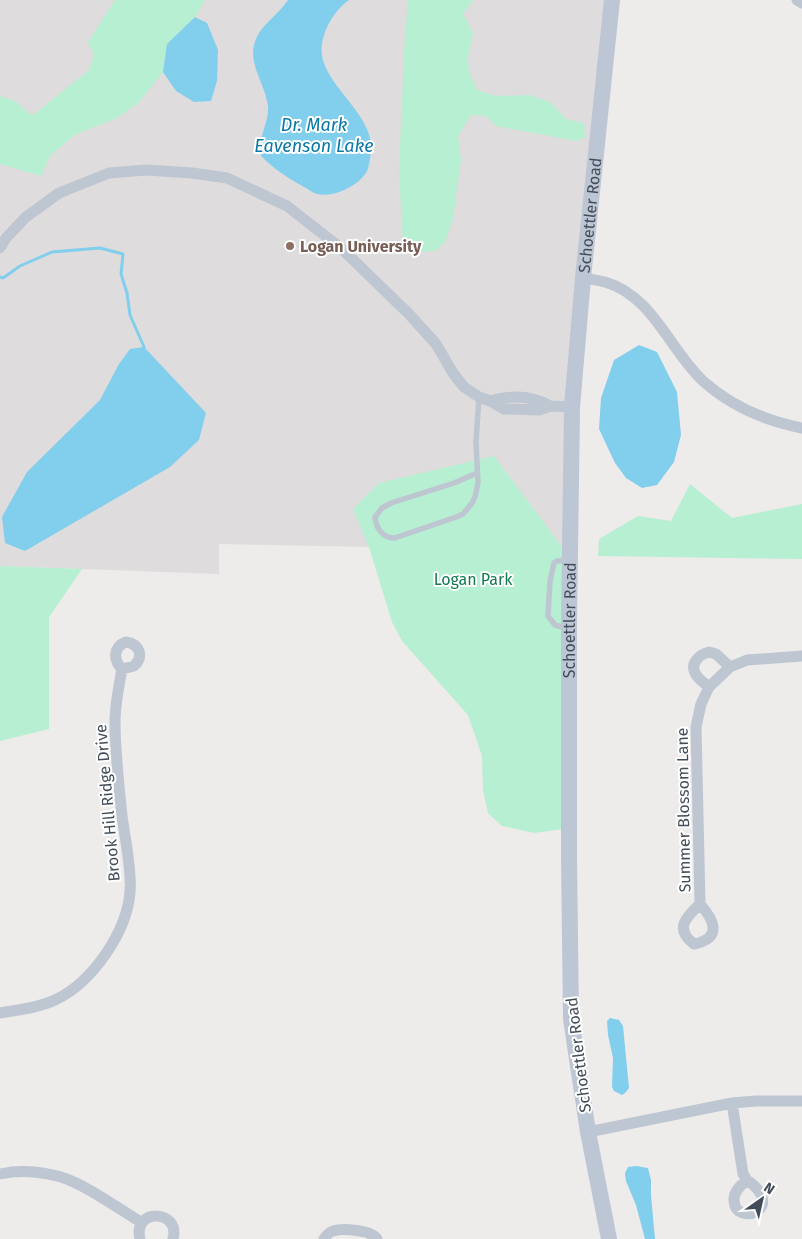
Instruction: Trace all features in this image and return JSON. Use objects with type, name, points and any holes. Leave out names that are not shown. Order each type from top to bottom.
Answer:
[{"type":"street","name":"Schoettler Road","points":[[609,1239],[588,1132],[571,1019],[569,623],[572,408],[583,278],[612,0]]},
{"type":"street","points":[[797,0],[802,2]]},
{"type":"street","points":[[0,248],[6,238],[26,217],[59,193],[109,173],[146,170],[192,173],[227,178],[287,206],[342,250],[409,314],[436,344],[453,373],[464,387],[479,397],[490,401],[505,397],[538,399],[550,406],[572,408]]},
{"type":"street","points":[[583,278],[606,282],[632,295],[646,309],[681,356],[702,380],[731,402],[776,422],[802,428]]},
{"type":"street","points":[[709,688],[693,670],[699,657],[708,652],[716,654],[730,667]]},
{"type":"street","name":"Summer Blossom Lane","points":[[700,904],[696,727],[701,704],[709,688],[730,667],[747,660],[802,656]]},
{"type":"street","name":"Brook Hill Ridge Drive","points":[[0,1013],[44,1004],[71,991],[95,969],[116,938],[123,922],[130,884],[121,803],[115,721],[122,669]]},
{"type":"street","points":[[588,1132],[732,1103],[756,1101],[802,1102]]},
{"type":"street","points":[[732,1103],[743,1174],[747,1180]]},
{"type":"street","points":[[0,1174],[14,1171],[45,1174],[75,1182],[142,1223]]},
{"type":"street","points":[[140,1239],[139,1228],[151,1216],[162,1217],[171,1224],[173,1239]]},
{"type":"street","points":[[324,1239],[333,1231],[339,1230],[368,1232],[375,1235],[377,1239]]},
{"type":"lane","points":[[477,473],[454,483],[391,503],[382,508],[375,517],[378,529],[389,538],[395,538],[463,514],[468,509],[475,497],[478,482],[476,442],[479,397]]},
{"type":"shaded area","name":"Logan University","points":[[0,0],[606,0],[565,551],[354,509],[369,547],[219,544],[219,574],[0,566]]},
{"type":"green space","points":[[115,0],[205,0],[195,17],[167,44],[163,72],[138,103],[117,118],[74,135],[50,156],[41,176],[0,164],[0,96],[15,101],[32,116],[89,70],[94,55],[88,42]]},
{"type":"green space","points":[[408,0],[473,0],[463,14],[473,33],[468,57],[469,72],[477,90],[496,96],[529,95],[550,102],[566,119],[584,123],[585,137],[576,141],[496,126],[486,116],[471,115],[458,136],[461,160],[453,218],[445,242],[435,251],[419,252],[403,246],[399,172]]},
{"type":"green space","name":"Logan Park","points":[[494,456],[565,551],[563,829],[534,833],[502,826],[488,813],[483,790],[482,756],[468,715],[402,641],[392,622],[369,547],[353,509],[379,483]]},
{"type":"green space","points":[[690,484],[732,518],[802,504],[802,559],[598,556],[599,539],[638,516],[671,521]]},
{"type":"green space","points":[[0,566],[82,569],[49,617],[49,729],[0,741]]},
{"type":"water","name":"Dr. Mark Eavenson Lake","points":[[288,0],[349,0],[328,25],[323,40],[322,56],[333,80],[366,127],[371,140],[371,153],[368,169],[358,181],[345,190],[330,194],[323,195],[312,192],[281,173],[261,156],[261,142],[268,106],[253,56],[254,48],[256,39],[262,29]]},
{"type":"water","points":[[195,17],[207,23],[218,50],[217,81],[211,101],[194,102],[176,91],[163,72],[167,44]]},
{"type":"water","points":[[639,345],[657,352],[677,392],[681,435],[674,462],[657,485],[642,488],[626,478],[615,463],[599,429],[601,398],[614,360]]},
{"type":"water","points":[[144,347],[206,413],[199,440],[170,467],[25,551],[5,543],[2,517],[27,472],[100,400],[119,364],[130,349]]},
{"type":"water","points":[[610,1018],[619,1020],[623,1026],[629,1088],[622,1095],[614,1091],[612,1087],[613,1058],[607,1021]]},
{"type":"water","points":[[628,1167],[648,1168],[651,1180],[655,1239],[645,1239],[636,1205],[626,1181],[625,1173]]},
{"type":"waterway","points":[[0,277],[3,278],[20,266],[52,252],[100,248],[123,254],[121,274],[127,293],[130,315],[144,347]]},
{"type":"place","name":"Logan University","points":[[290,246]]}]
